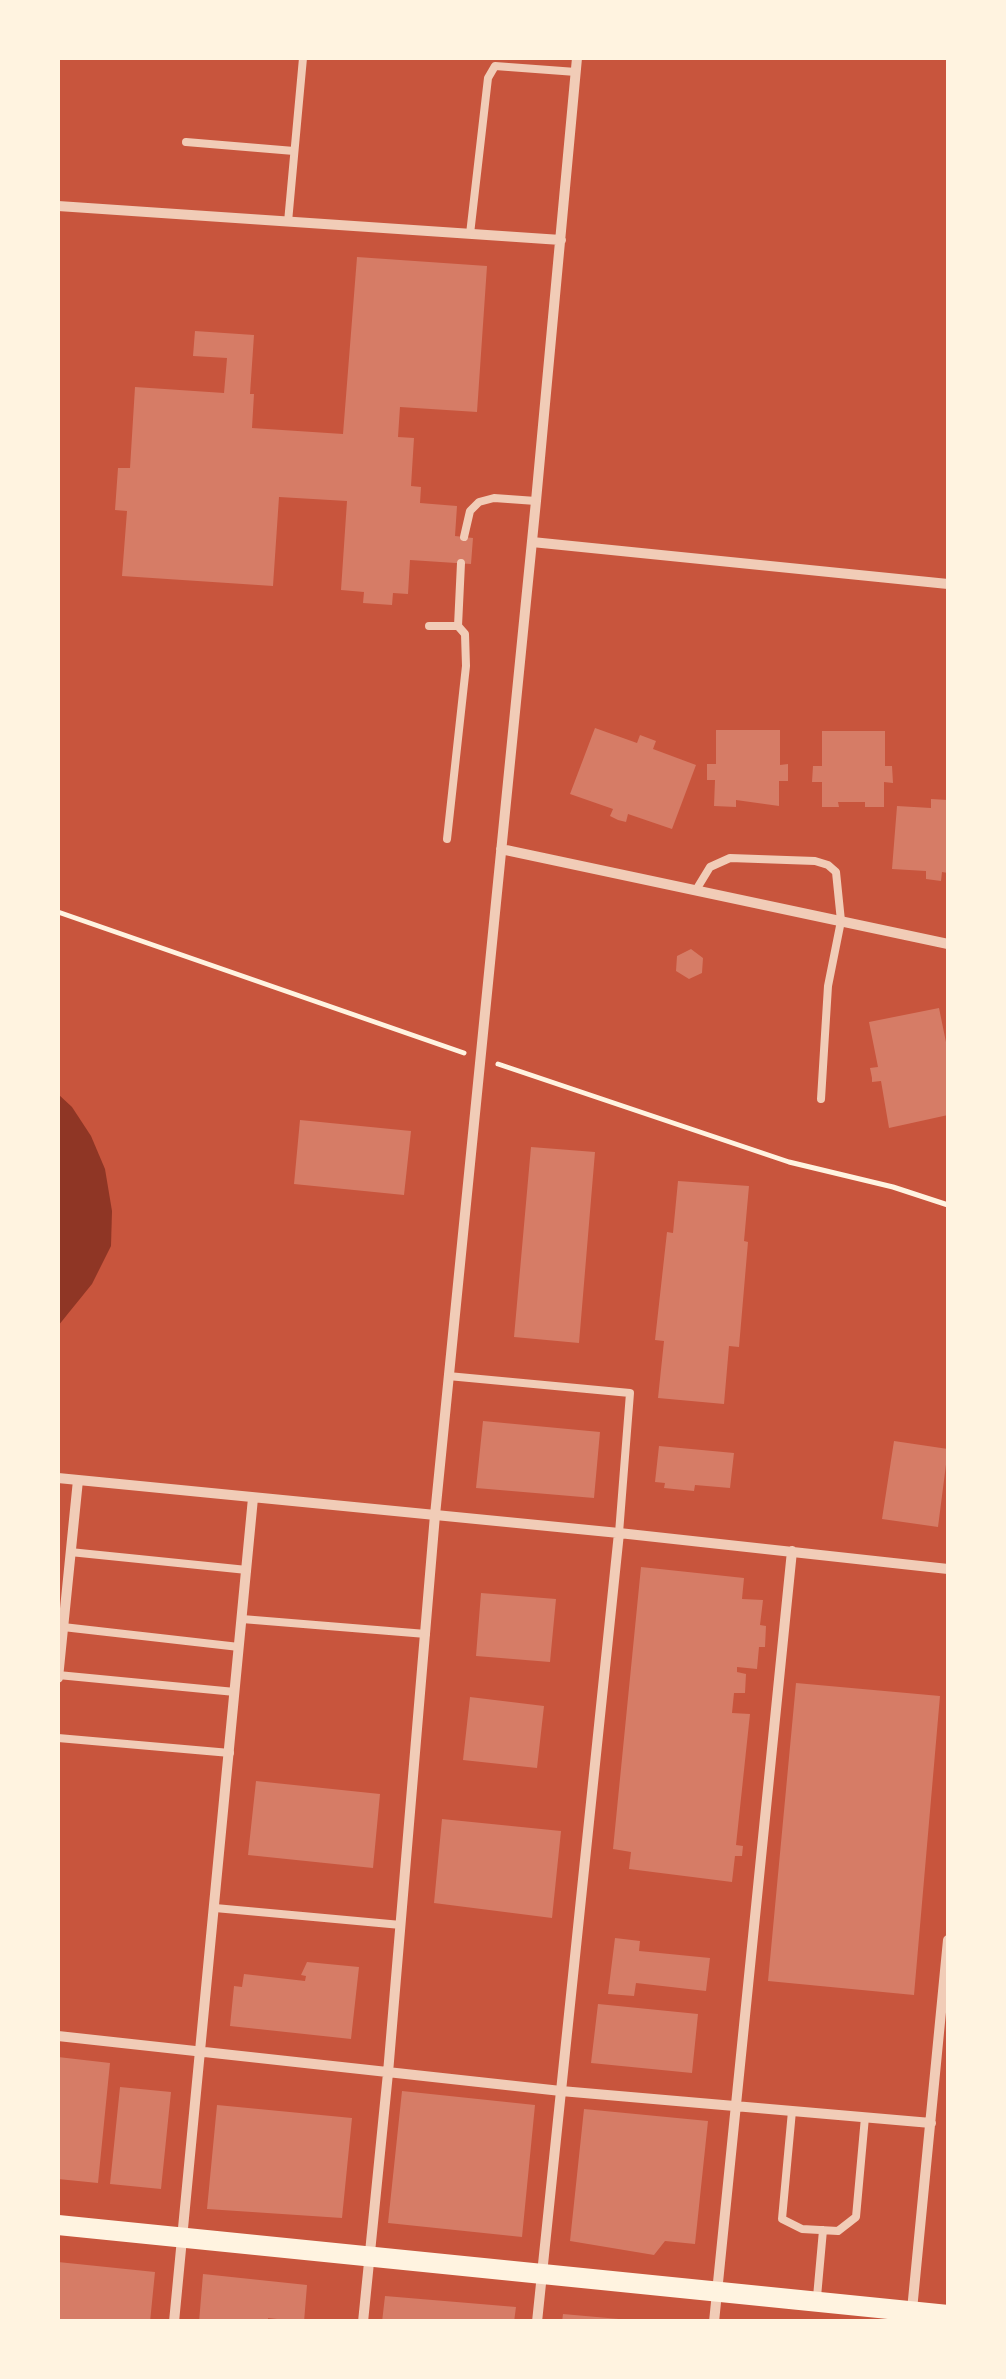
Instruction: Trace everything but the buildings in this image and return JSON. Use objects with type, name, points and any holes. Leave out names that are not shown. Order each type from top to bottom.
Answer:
[{"type":"main road","points":[[58,2225],[948,2315]]},
{"type":"street","points":[[364,2322],[448,1376],[577,58]]},
{"type":"street","points":[[58,206],[561,240]]},
{"type":"street","points":[[532,542],[948,584]]},
{"type":"street","points":[[501,849],[948,944]]},
{"type":"street","points":[[58,1478],[948,1569]]},
{"type":"street","points":[[58,1676],[62,1592],[78,1480]]},
{"type":"street","points":[[174,2322],[253,1498]]},
{"type":"street","points":[[538,2322],[619,1533]]},
{"type":"street","points":[[714,2322],[792,1551]]},
{"type":"street","points":[[912,2312],[948,1940]]},
{"type":"street","points":[[58,2036],[561,2092],[931,2123]]},
{"type":"lane","points":[[288,222],[304,58]]},
{"type":"lane","points":[[470,234],[488,78],[495,62],[576,72]]},
{"type":"lane","points":[[186,142],[294,151]]},
{"type":"lane","points":[[464,537],[470,511],[479,502],[494,498],[536,501]]},
{"type":"lane","points":[[447,838],[466,666],[464,634],[458,626],[461,564]]},
{"type":"lane","points":[[429,626],[458,626]]},
{"type":"lane","points":[[696,890],[710,867],[730,858],[814,861],[836,872],[841,920],[828,986],[821,1099]]},
{"type":"lane","points":[[448,1376],[630,1392],[619,1533]]},
{"type":"lane","points":[[70,1552],[246,1570]]},
{"type":"lane","points":[[242,1619],[426,1634]]},
{"type":"lane","points":[[63,1627],[239,1646]]},
{"type":"lane","points":[[58,1676],[235,1692]]},
{"type":"lane","points":[[58,1738],[230,1752]]},
{"type":"lane","points":[[215,1908],[401,1925]]},
{"type":"lane","points":[[792,2112],[782,2219],[802,2229],[838,2230],[856,2217],[865,2118]]},
{"type":"lane","points":[[816,2302],[823,2230]]},
{"type":"path","points":[[58,912],[789,1162],[894,1187],[948,1206]]},
{"type":"shaded area","points":[[58,1094],[91,1136],[105,1169],[112,1211],[111,1246],[92,1284],[58,1326]]}]
